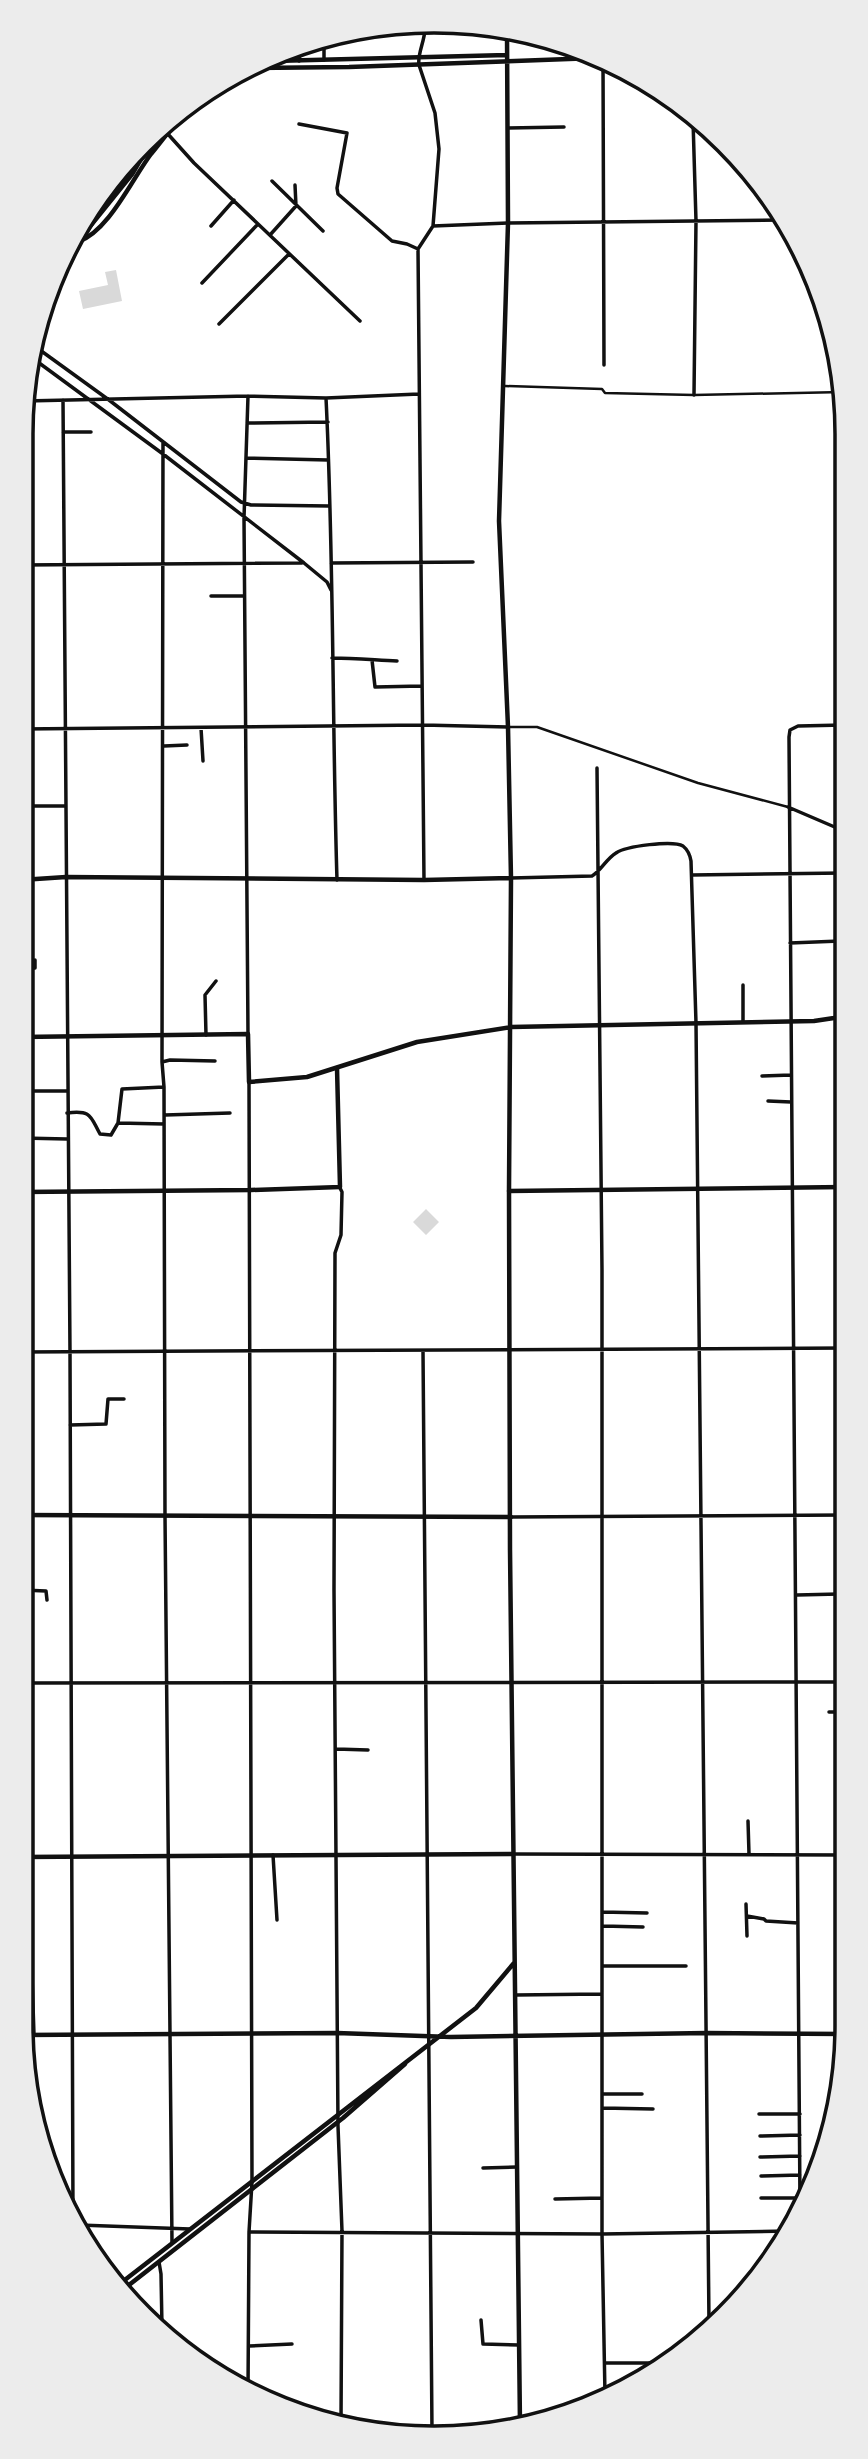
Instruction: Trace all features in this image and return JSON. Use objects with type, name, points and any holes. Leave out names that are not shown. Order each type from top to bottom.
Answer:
[{"type":"main road","points":[[101,211],[139,163]]},
{"type":"street","points":[[424,880],[418,249],[433,226],[439,132],[435,110],[418,58],[425,33]]},
{"type":"street","points":[[507,40],[508,223],[499,521],[511,878],[509,1351],[520,2416]]},
{"type":"street","points":[[324,49],[324,60]]},
{"type":"street","points":[[273,68],[419,65],[507,58]]},
{"type":"street","points":[[289,61],[571,58]]},
{"type":"street","points":[[603,71],[604,365]]},
{"type":"street","points":[[299,124],[347,132],[338,194],[392,241],[418,249]]},
{"type":"street","points":[[508,128],[564,127]]},
{"type":"street","points":[[693,129],[696,221],[694,395]]},
{"type":"street","points":[[169,134],[360,321]]},
{"type":"street","points":[[84,240],[102,224],[136,181],[158,145]]},
{"type":"street","points":[[272,181],[323,231]]},
{"type":"street","points":[[270,235],[296,205],[295,186]]},
{"type":"street","points":[[211,226],[234,200]]},
{"type":"street","points":[[433,226],[773,220]]},
{"type":"street","points":[[202,283],[258,224]]},
{"type":"street","points":[[219,324],[290,254]]},
{"type":"street","points":[[42,352],[245,503],[329,506]]},
{"type":"street","points":[[40,364],[163,454],[304,563],[327,582],[332,595]]},
{"type":"street","points":[[502,386],[602,389],[605,393],[694,395],[832,391]]},
{"type":"street","points":[[35,401],[248,396],[327,398],[419,394]]},
{"type":"street","points":[[248,396],[244,596],[251,1190],[252,2182],[248,2379]]},
{"type":"street","points":[[327,398],[337,880]]},
{"type":"street","points":[[63,400],[71,1425],[69,1516],[73,2198]]},
{"type":"street","points":[[247,423],[328,422]]},
{"type":"street","points":[[63,432],[91,432]]},
{"type":"street","points":[[163,442],[162,1062],[172,2244]]},
{"type":"street","points":[[246,458],[328,460]]},
{"type":"street","points":[[331,563],[473,562]]},
{"type":"street","points":[[33,565],[304,563]]},
{"type":"street","points":[[211,596],[244,596]]},
{"type":"street","points":[[332,658],[366,657],[372,660],[397,661]]},
{"type":"street","points":[[372,660],[375,687],[423,686]]},
{"type":"street","points":[[33,728],[422,725],[537,727],[698,783],[797,810],[835,827]]},
{"type":"street","points":[[800,2187],[795,1349],[788,807],[790,730],[798,726],[835,725]]},
{"type":"street","points":[[201,728],[202,761]]},
{"type":"street","points":[[164,746],[187,745]]},
{"type":"street","points":[[597,768],[603,1683],[602,2234],[605,2387]]},
{"type":"street","points":[[33,806],[65,806]]},
{"type":"street","points":[[33,879],[66,877],[424,880],[592,876],[613,855],[625,848],[678,844],[690,855],[696,1023],[709,2316]]},
{"type":"street","points":[[692,875],[835,873]]},
{"type":"street","points":[[790,943],[835,941]]},
{"type":"street","points":[[33,968],[35,960]]},
{"type":"street","points":[[206,1035],[205,995],[216,981]]},
{"type":"street","points":[[743,985],[743,1022]]},
{"type":"street","points":[[249,1082],[307,1077],[417,1042],[511,1027],[814,1021],[835,1018]]},
{"type":"street","points":[[33,1037],[248,1034]]},
{"type":"street","points":[[162,1062],[215,1060]]},
{"type":"street","points":[[337,1068],[342,1192],[341,1235],[335,1252],[334,1350],[337,2033],[342,2231],[341,2415]]},
{"type":"street","points":[[762,1076],[791,1075]]},
{"type":"street","points":[[67,1114],[89,1115],[94,1119],[100,1134],[113,1133],[118,1123],[122,1089],[164,1087]]},
{"type":"street","points":[[33,1091],[67,1091]]},
{"type":"street","points":[[768,1101],[791,1102]]},
{"type":"street","points":[[164,1115],[230,1113]]},
{"type":"street","points":[[118,1123],[164,1124]]},
{"type":"street","points":[[33,1138],[67,1139]]},
{"type":"street","points":[[33,1192],[340,1187]]},
{"type":"street","points":[[509,1191],[835,1187]]},
{"type":"street","points":[[33,1352],[835,1348]]},
{"type":"street","points":[[423,1351],[432,2426]]},
{"type":"street","points":[[71,1425],[106,1424],[108,1399],[124,1399]]},
{"type":"street","points":[[33,1515],[835,1515]]},
{"type":"street","points":[[33,1590],[46,1591],[47,1600]]},
{"type":"street","points":[[796,1595],[835,1594]]},
{"type":"street","points":[[33,1683],[835,1682]]},
{"type":"street","points":[[829,1712],[835,1712]]},
{"type":"street","points":[[336,1749],[368,1750]]},
{"type":"street","points":[[748,1821],[750,1854]]},
{"type":"street","points":[[33,1857],[337,1854],[835,1855]]},
{"type":"street","points":[[273,1855],[277,1920]]},
{"type":"street","points":[[746,1904],[747,1936]]},
{"type":"street","points":[[602,1912],[647,1913]]},
{"type":"street","points":[[747,1916],[766,1921],[798,1923]]},
{"type":"street","points":[[603,1926],[643,1927]]},
{"type":"street","points":[[126,2280],[476,2008],[515,1963]]},
{"type":"street","points":[[602,1966],[687,1966]]},
{"type":"street","points":[[516,1995],[602,1994]]},
{"type":"street","points":[[33,2005],[34,2035],[835,2034]]},
{"type":"street","points":[[129,2285],[338,2122],[408,2060]]},
{"type":"street","points":[[602,2094],[642,2095]]},
{"type":"street","points":[[602,2108],[653,2109]]},
{"type":"street","points":[[759,2114],[800,2114]]},
{"type":"street","points":[[760,2136],[800,2135]]},
{"type":"street","points":[[760,2157],[800,2156]]},
{"type":"street","points":[[483,2168],[517,2167]]},
{"type":"street","points":[[761,2176],[800,2175]]},
{"type":"street","points":[[555,2199],[602,2198]]},
{"type":"street","points":[[761,2199],[795,2198]]},
{"type":"street","points":[[87,2225],[192,2229]]},
{"type":"street","points":[[249,2232],[602,2234],[777,2231]]},
{"type":"street","points":[[159,2262],[162,2318]]},
{"type":"street","points":[[481,2320],[483,2344],[519,2344]]},
{"type":"street","points":[[249,2346],[292,2344]]},
{"type":"street","points":[[605,2363],[649,2363]]},
{"type":"shaded area","points":[[116,270],[122,301],[83,309],[79,291],[108,285],[105,272]]},
{"type":"shaded area","points":[[426,1209],[439,1222],[426,1235],[413,1222]]}]
